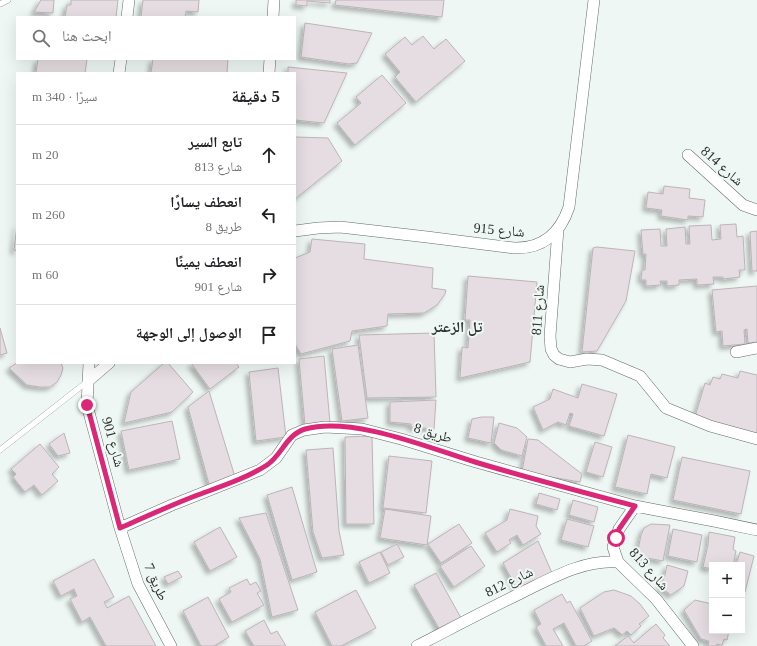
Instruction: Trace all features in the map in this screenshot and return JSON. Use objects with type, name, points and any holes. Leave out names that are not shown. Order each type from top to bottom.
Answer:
[{"type":"street","points":[[127,16],[129,0]]},
{"type":"street","points":[[273,16],[274,0]]},
{"type":"street","name":"شارع 915","points":[[296,231],[340,227],[526,249],[550,238],[566,217],[569,207],[594,0]]},
{"type":"street","points":[[119,72],[121,60]]},
{"type":"street","points":[[269,72],[270,60]]},
{"type":"street","name":"شارع 814","points":[[688,156],[739,202],[757,210]]},
{"type":"street","name":"شارع 811","points":[[558,229],[550,336],[551,349],[554,355],[559,359],[570,362],[587,359],[602,360],[640,376],[666,408],[710,426],[757,439]]},
{"type":"street","points":[[736,352],[757,348]]},
{"type":"street","name":"شارع 901","points":[[89,364],[87,405],[120,528]]},
{"type":"street","points":[[88,381],[108,364]]},
{"type":"street","name":"طريق 8","points":[[120,528],[172,504],[260,470],[276,458],[292,435],[304,430],[325,427],[362,429],[401,438],[476,462],[635,506],[757,530]]},
{"type":"street","name":"شارع 813","points":[[635,506],[619,529],[613,547],[618,562],[656,599],[693,646]]},
{"type":"street","name":"7 طريق","points":[[120,528],[138,584],[171,646]]},
{"type":"street","name":"شارع 812","points":[[417,646],[570,569],[597,562],[618,562]]},
{"type":"lane","points":[[0,4],[8,0]]},
{"type":"lane","points":[[0,450],[88,381]]},
{"type":"building","points":[[41,0],[54,0],[53,13],[34,12]]},
{"type":"building","points":[[71,0],[118,0],[116,16],[65,16],[67,5],[71,5]]},
{"type":"building","points":[[143,0],[199,0],[198,12],[186,11],[185,16],[141,16]]},
{"type":"building","points":[[296,0],[330,0],[330,3],[307,1],[307,6],[296,5]]},
{"type":"building","points":[[336,0],[444,0],[442,17],[335,5]]},
{"type":"building","points":[[305,23],[372,33],[357,63],[349,64],[301,57]]},
{"type":"building","points":[[423,36],[434,49],[446,39],[465,61],[416,102],[395,77],[400,72],[385,54],[405,37],[412,45]]},
{"type":"building","points":[[38,60],[87,60],[85,72],[36,72]]},
{"type":"building","points":[[153,60],[228,60],[227,72],[151,72]]},
{"type":"building","points":[[288,67],[347,73],[324,123],[296,120],[296,72],[288,72]]},
{"type":"building","points":[[382,75],[406,103],[355,145],[337,123],[361,103],[356,97]]},
{"type":"building","points":[[296,137],[328,138],[342,161],[296,198]]},
{"type":"building","points":[[664,186],[690,189],[689,198],[705,200],[703,217],[688,216],[688,220],[661,216],[662,210],[646,208],[648,192],[663,194]]},
{"type":"building","points":[[736,224],[737,237],[743,236],[745,270],[739,270],[740,277],[723,279],[723,277],[713,277],[714,284],[697,285],[697,279],[679,280],[679,285],[667,286],[667,281],[660,281],[661,285],[646,286],[646,280],[641,280],[642,270],[645,270],[646,254],[643,254],[641,230],[660,229],[661,246],[667,246],[666,229],[685,227],[686,244],[690,244],[689,226],[711,225],[712,240],[721,239],[720,225]]},
{"type":"building","points":[[757,231],[757,271],[752,271],[750,232]]},
{"type":"building","points":[[16,233],[16,251],[14,250]]},
{"type":"building","points":[[312,239],[365,244],[364,259],[433,268],[432,288],[446,290],[445,294],[437,305],[424,313],[388,314],[387,326],[352,331],[350,341],[301,354],[296,346],[296,258],[310,252]]},
{"type":"building","points":[[597,247],[635,251],[626,301],[597,351],[582,352],[593,248]]},
{"type":"building","points":[[468,276],[537,282],[530,362],[460,378],[462,347],[468,348],[470,320],[465,320]]},
{"type":"building","points":[[757,286],[757,342],[748,343],[747,329],[744,330],[745,344],[723,346],[722,331],[716,332],[712,290]]},
{"type":"building","points":[[0,328],[7,353],[0,355]]},
{"type":"building","points":[[434,333],[436,397],[367,398],[359,335]]},
{"type":"building","points":[[358,345],[368,418],[342,421],[332,349]]},
{"type":"building","points":[[324,356],[330,423],[305,425],[299,359]]},
{"type":"building","points":[[16,364],[61,364],[63,368],[57,382],[50,387],[40,387],[27,385],[9,368]]},
{"type":"building","points":[[163,364],[169,364],[193,392],[172,412],[124,423],[131,392]]},
{"type":"building","points":[[192,364],[237,364],[239,367],[210,389]]},
{"type":"building","points":[[278,368],[286,437],[256,441],[249,372]]},
{"type":"building","points":[[740,371],[757,375],[757,434],[695,417],[705,383],[710,385],[713,377],[720,379],[722,374],[738,378]]},
{"type":"building","points":[[582,384],[617,394],[604,436],[569,426],[573,414],[570,413],[566,425],[558,422],[543,430],[533,407],[550,399],[553,389],[578,398]]},
{"type":"building","points":[[209,391],[235,477],[209,484],[188,407]]},
{"type":"building","points":[[436,400],[434,429],[411,427],[411,424],[390,422],[390,402]]},
{"type":"building","points":[[494,417],[491,443],[468,438],[472,419]]},
{"type":"building","points":[[172,421],[180,459],[129,470],[121,431]]},
{"type":"building","points":[[499,423],[517,428],[527,437],[522,456],[501,450],[494,443]]},
{"type":"building","points":[[64,433],[70,453],[58,456],[49,444]]},
{"type":"building","points":[[628,435],[675,447],[667,478],[651,474],[647,494],[615,487]]},
{"type":"building","points":[[372,436],[374,524],[346,524],[345,437]]},
{"type":"building","points":[[528,439],[538,440],[582,474],[580,482],[522,472]]},
{"type":"building","points":[[595,442],[612,447],[603,477],[586,472]]},
{"type":"building","points":[[40,444],[59,467],[52,474],[58,481],[42,495],[34,485],[25,492],[13,477],[16,474],[11,469]]},
{"type":"building","points":[[333,448],[339,531],[344,555],[322,558],[313,532],[306,450]]},
{"type":"building","points":[[389,456],[432,461],[426,513],[383,508]]},
{"type":"building","points":[[682,457],[750,471],[741,514],[673,500]]},
{"type":"building","points":[[292,487],[317,572],[292,580],[267,495]]},
{"type":"building","points":[[539,493],[560,499],[557,510],[536,504]]},
{"type":"building","points":[[573,500],[598,507],[594,522],[569,515]]},
{"type":"building","points":[[385,509],[431,516],[427,545],[380,538]]},
{"type":"building","points":[[510,509],[538,516],[536,526],[541,534],[523,545],[517,535],[509,540],[511,543],[497,552],[485,533],[507,520]]},
{"type":"building","points":[[266,513],[298,610],[272,617],[260,559],[239,518]]},
{"type":"building","points":[[567,519],[594,526],[588,547],[561,540]]},
{"type":"building","points":[[459,524],[472,543],[441,563],[428,544]]},
{"type":"building","points":[[651,524],[670,525],[663,561],[637,556],[641,535],[644,528]]},
{"type":"building","points":[[220,527],[237,557],[210,571],[194,542]]},
{"type":"building","points":[[673,529],[702,535],[697,562],[668,556]]},
{"type":"building","points":[[709,532],[735,537],[733,549],[736,551],[734,562],[709,562],[709,568],[703,567],[708,545]]},
{"type":"building","points":[[538,541],[552,573],[518,591],[503,563]]},
{"type":"building","points":[[397,544],[404,557],[388,565],[381,552]]},
{"type":"building","points":[[471,546],[485,566],[454,587],[440,566]]},
{"type":"building","points":[[380,552],[390,573],[369,583],[359,562]]},
{"type":"building","points":[[740,552],[754,556],[745,592],[745,562],[737,562]]},
{"type":"building","points":[[94,559],[114,597],[104,602],[107,608],[129,596],[156,646],[106,646],[90,617],[82,622],[70,599],[77,596],[74,589],[61,596],[53,581]]},
{"type":"building","points":[[667,565],[688,571],[684,586],[671,595],[660,587]]},
{"type":"building","points":[[178,571],[182,577],[168,584],[164,577]]},
{"type":"building","points":[[436,573],[461,618],[440,630],[414,585]]},
{"type":"building","points":[[247,579],[250,585],[256,582],[261,591],[257,593],[264,605],[232,622],[219,599],[231,592],[229,588]]},
{"type":"building","points":[[356,590],[376,628],[341,646],[332,646],[315,612]]},
{"type":"building","points":[[614,590],[631,596],[640,604],[649,616],[639,624],[641,626],[631,635],[627,631],[622,635],[614,628],[594,636],[580,608],[604,592]]},
{"type":"building","points":[[562,594],[567,603],[570,601],[592,641],[584,646],[576,646],[564,623],[553,629],[563,646],[546,646],[536,627],[541,624],[534,610]]},
{"type":"building","points":[[208,597],[229,637],[214,646],[201,646],[183,611]]},
{"type":"building","points":[[695,600],[709,603],[709,634],[728,634],[727,640],[724,639],[722,645],[717,644],[716,646],[708,646],[709,641],[701,639],[684,610]]},
{"type":"building","points":[[264,620],[271,634],[277,631],[286,646],[254,646],[245,631]]},
{"type":"building","points":[[656,624],[665,635],[663,638],[670,646],[615,646],[628,636],[634,643]]},
{"type":"district","name":"تل الزعتر","points":[[457,327]]},
{"type":"route","points":[[87,405],[120,528],[172,504],[243,478],[260,470],[276,458],[292,435],[313,428],[348,427],[401,438],[476,462],[635,506],[619,529],[616,538]]}]
